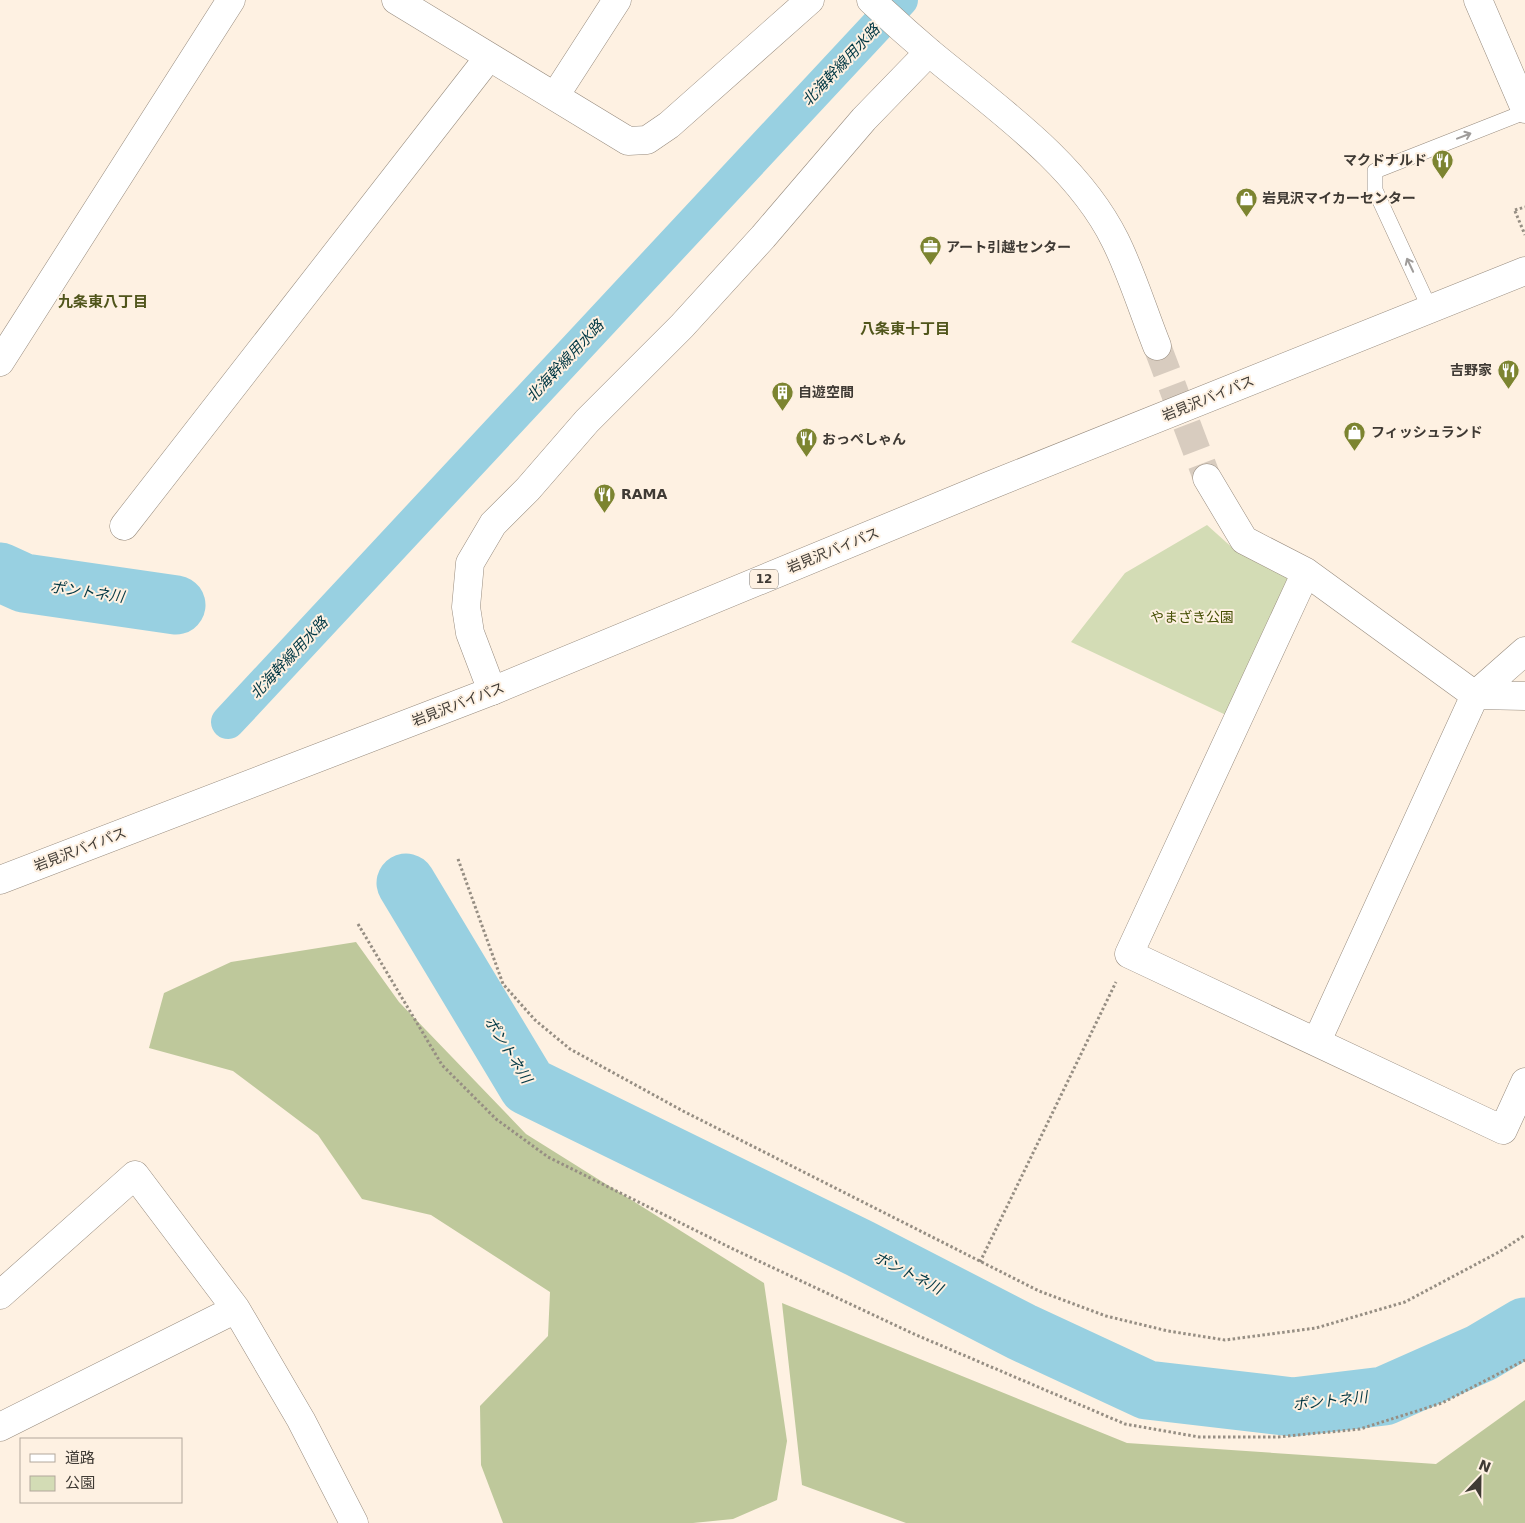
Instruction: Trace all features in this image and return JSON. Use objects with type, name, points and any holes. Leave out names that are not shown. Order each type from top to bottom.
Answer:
[{"type":"main road","points":[[0,362],[231,0]]},
{"type":"main road","points":[[396,0],[628,141],[647,140],[669,125],[810,0]]},
{"type":"main road","points":[[555,96],[617,0]]},
{"type":"main road","points":[[871,0],[989,100],[1056,161],[1088,197],[1115,240],[1157,346]]},
{"type":"main road","points":[[1478,0],[1525,111]]},
{"type":"main road","points":[[492,691],[470,633],[466,607],[470,563],[493,524],[528,489],[587,421],[682,326],[763,237],[864,119],[920,43]]},
{"type":"main road","points":[[124,526],[488,57]]},
{"type":"main road","name":"岩見沢バイパス","points":[[0,880],[492,691],[986,486],[1525,271]]},
{"type":"main road","points":[[1207,478],[1244,540],[1306,572],[1475,695],[1525,696]]},
{"type":"main road","points":[[1306,572],[1129,954],[1503,1130],[1525,1082]]},
{"type":"main road","points":[[1317,1041],[1475,695],[1525,651]]},
{"type":"main road","points":[[0,1295],[135,1175],[236,1309],[301,1420],[354,1523]]},
{"type":"main road","points":[[0,1427],[236,1309]]},
{"type":"lane","points":[[1430,309],[1375,190],[1374,171],[1525,111]]},
{"type":"path","points":[[1525,207],[1515,211],[1525,235]]},
{"type":"path","points":[[458,858],[504,984],[536,1020],[570,1049],[683,1111],[1039,1292],[1106,1316],[1168,1331],[1225,1340],[1316,1328],[1405,1302],[1499,1252],[1525,1235]]},
{"type":"path","points":[[358,924],[442,1065],[496,1119],[548,1157],[731,1248],[914,1334],[1125,1424],[1199,1437],[1278,1437],[1360,1429],[1442,1403],[1525,1360]]},
{"type":"path","points":[[980,1262],[1129,954]]},
{"type":"green space","name":"やまざき公園","points":[[1207,525],[1236,551],[1291,577],[1226,715],[1071,642],[1125,573]]},
{"type":"green space","points":[[356,942],[399,1002],[526,1134],[764,1283],[787,1441],[777,1500],[733,1519],[693,1523],[503,1523],[481,1465],[480,1406],[548,1336],[550,1292],[431,1215],[362,1199],[318,1135],[233,1071],[149,1048],[164,993],[231,962]]},
{"type":"green space","points":[[782,1303],[1127,1443],[1436,1464],[1525,1400],[1525,1523],[906,1523],[802,1485]]},
{"type":"waterway","name":"北海幹線用水路","points":[[228,722],[901,0]]},
{"type":"waterway","name":"ポントネ川","points":[[0,572],[24,583],[176,605]]},
{"type":"waterway","name":"ポントネ川","points":[[406,883],[528,1086],[859,1248],[1022,1332],[1147,1390],[1293,1407],[1384,1396],[1481,1353],[1525,1327]]},
{"type":"tunnel","points":[[1157,346],[1207,478]]},
{"type":"place","name":"マクドナルド","points":[[1443,179]]},
{"type":"place","name":"岩見沢マイカーセンター","points":[[1246,217]]},
{"type":"place","name":"アート引越センター","points":[[930,266]]},
{"type":"place","name":"吉野家","points":[[1508,389]]},
{"type":"place","name":"自遊空間","points":[[782,411]]},
{"type":"place","name":"フィッシュランド","points":[[1355,451]]},
{"type":"place","name":"おっぺしゃん","points":[[806,458]]},
{"type":"place","name":"RAMA","points":[[605,513]]},
{"type":"district","name":"九条東八丁目","points":[[103,302]]},
{"type":"district","name":"八条東十丁目","points":[[905,329]]}]
